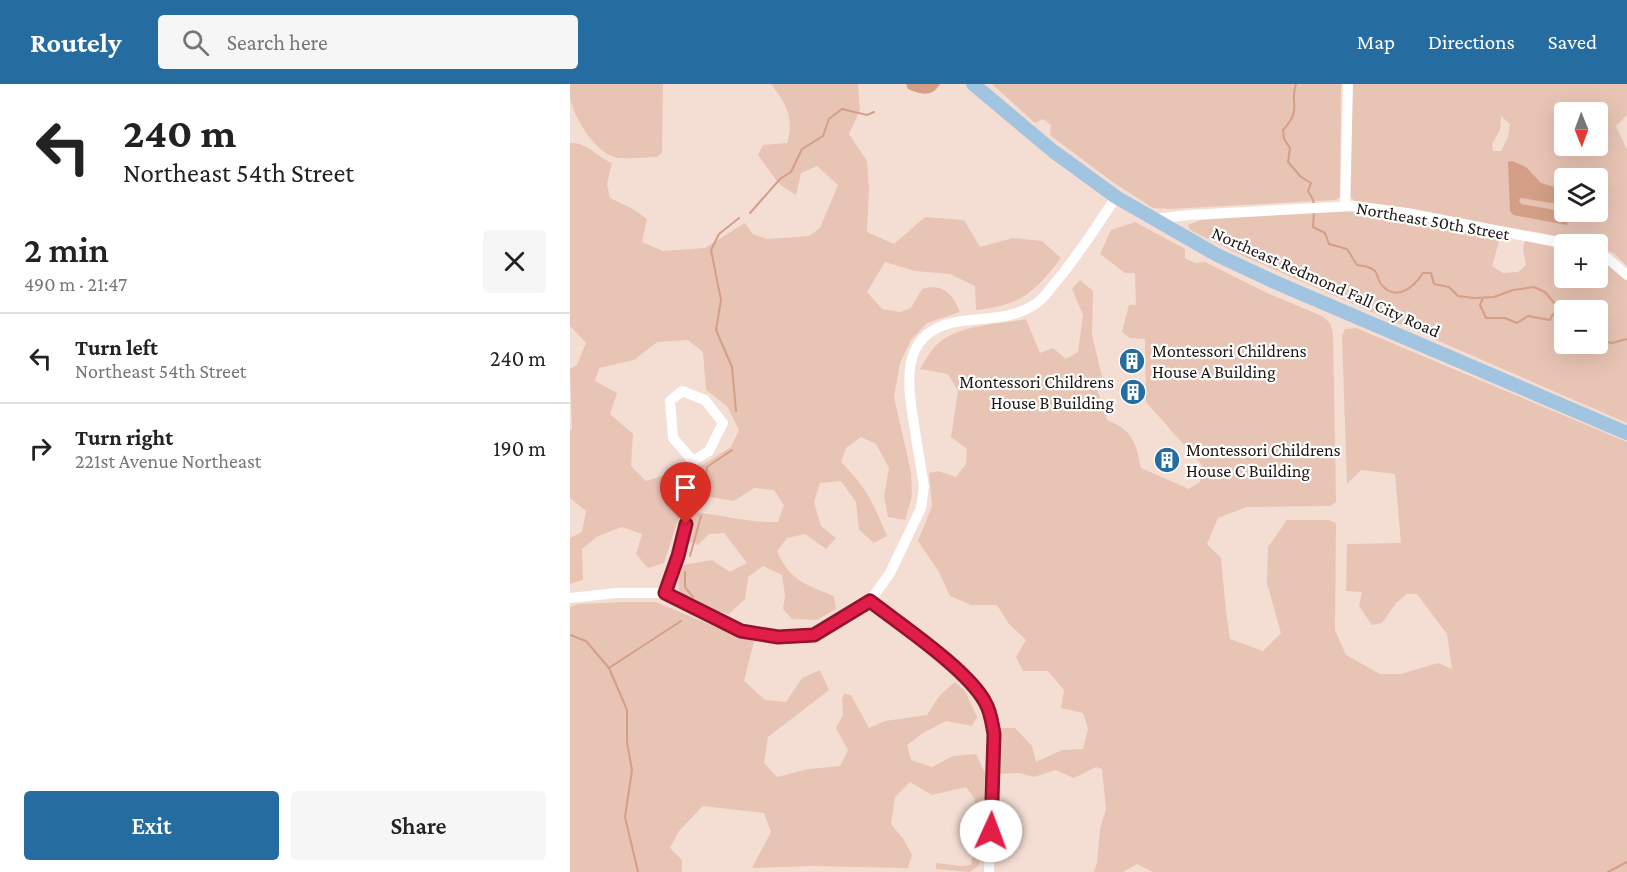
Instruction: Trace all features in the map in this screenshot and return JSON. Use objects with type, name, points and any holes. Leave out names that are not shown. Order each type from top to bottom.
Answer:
[{"type":"main road","name":"Northeast Redmond Fall City Road","points":[[973,84],[1053,151],[1116,197],[1217,255],[1627,434]]},
{"type":"street","points":[[1346,206],[1348,84]]},
{"type":"street","points":[[570,598],[580,595],[616,593],[665,593],[741,631],[778,637],[814,635],[870,601],[890,573],[924,499],[908,374],[911,359],[917,347],[938,327],[956,322],[1007,316],[1022,312],[1038,302],[1080,251],[1116,197]]},
{"type":"street","name":"Northeast 50th Street","points":[[1155,219],[1346,206],[1407,213],[1554,241]]},
{"type":"street","points":[[1608,258],[1627,275]]},
{"type":"street","points":[[665,593],[678,556],[689,508],[693,460],[673,438],[669,401],[681,391],[705,400],[723,423],[709,451],[693,460]]},
{"type":"street","points":[[870,601],[971,683],[987,705],[994,734],[989,872]]},
{"type":"shaded area","points":[[570,84],[663,84],[662,153],[657,157],[619,158],[599,148],[580,123],[572,106]]},
{"type":"shaded area","points":[[771,84],[858,84],[860,110],[849,134],[867,161],[869,189],[867,232],[894,244],[925,217],[964,220],[980,247],[1013,238],[1042,241],[1061,258],[1042,281],[1025,296],[1004,305],[976,310],[975,286],[950,274],[915,271],[885,262],[867,292],[882,309],[900,312],[911,308],[922,289],[936,287],[950,295],[960,312],[927,323],[911,340],[900,363],[894,397],[911,472],[912,496],[905,520],[888,517],[884,496],[889,468],[876,444],[861,437],[846,448],[841,462],[868,496],[887,536],[874,543],[859,530],[856,502],[841,481],[820,483],[814,502],[821,526],[836,538],[826,549],[805,534],[787,538],[777,551],[793,575],[807,585],[834,596],[836,609],[817,620],[792,619],[783,609],[785,595],[782,575],[763,566],[748,577],[745,599],[729,614],[701,607],[679,591],[678,575],[683,565],[712,560],[730,572],[747,563],[724,533],[709,534],[698,545],[688,541],[693,512],[778,522],[784,505],[774,490],[754,488],[734,501],[697,495],[701,466],[731,447],[739,430],[727,406],[706,390],[703,352],[688,340],[657,342],[634,360],[599,368],[595,381],[617,393],[610,414],[633,434],[631,466],[646,481],[674,472],[683,487],[679,517],[664,563],[648,568],[636,554],[642,534],[622,527],[598,536],[582,549],[583,580],[570,584],[570,538],[582,532],[586,511],[570,498],[570,430],[572,429],[570,369],[577,365],[586,343],[570,326],[570,143],[587,147],[612,163],[607,184],[610,198],[647,219],[642,242],[663,251],[705,248],[745,223],[753,234],[768,239],[809,236],[820,228],[838,185],[817,166],[801,173],[796,195],[779,184],[758,155],[763,145],[787,143],[789,135],[788,112]]},
{"type":"shaded area","points":[[906,84],[940,84],[930,93],[925,94],[908,89]]},
{"type":"shaded area","points":[[992,84],[1341,84],[1340,197],[1336,200],[1153,208],[1114,183],[1050,135],[1051,125],[1043,119],[1035,123]]},
{"type":"shaded area","points":[[1352,84],[1627,84],[1627,115],[1616,126],[1627,150],[1627,266],[1614,253],[1608,251],[1608,234],[1554,235],[1355,201],[1351,198]],"holes":[[[1501,116],[1510,124],[1508,137],[1501,151],[1493,151],[1492,144],[1500,130]]]},
{"type":"shaded area","points":[[1512,161],[1526,167],[1541,183],[1554,187],[1554,203],[1521,198],[1519,200],[1521,204],[1554,210],[1554,222],[1568,222],[1567,225],[1513,215],[1510,211],[1508,162]]},
{"type":"shaded area","points":[[1347,211],[1417,219],[1500,238],[1492,266],[1503,273],[1518,272],[1526,265],[1523,250],[1525,240],[1554,246],[1554,288],[1608,288],[1608,264],[1627,280],[1627,423],[1243,256],[1190,230],[1188,225],[1201,220]]},
{"type":"shaded area","points":[[1135,222],[1185,249],[1185,258],[1195,263],[1205,262],[1267,293],[1322,316],[1330,323],[1333,333],[1336,502],[1330,506],[1247,507],[1218,518],[1207,544],[1221,558],[1230,639],[1263,651],[1281,633],[1267,583],[1268,547],[1287,520],[1329,520],[1336,523],[1335,630],[1346,655],[1380,674],[1401,674],[1438,663],[1452,669],[1447,634],[1417,594],[1407,594],[1396,603],[1382,623],[1372,625],[1359,606],[1362,592],[1346,591],[1347,544],[1401,543],[1395,474],[1361,470],[1347,484],[1342,336],[1345,329],[1356,328],[1627,442],[1627,872],[1153,872],[1137,864],[1123,872],[1094,872],[1100,829],[1106,809],[1102,769],[1096,767],[1074,778],[1055,770],[1034,777],[1019,773],[997,774],[1000,728],[1015,728],[1032,746],[1036,762],[1062,750],[1083,749],[1088,729],[1083,713],[1061,708],[1064,690],[1048,671],[1023,671],[1016,657],[1026,640],[1009,624],[997,605],[971,605],[950,596],[939,572],[918,541],[932,506],[929,473],[938,471],[956,477],[966,464],[967,449],[951,437],[958,391],[948,374],[920,369],[931,351],[947,337],[976,327],[1026,319],[1040,353],[1053,348],[1066,359],[1078,352],[1083,315],[1072,289],[1080,280],[1093,291],[1092,335],[1102,377],[1097,389],[1107,420],[1123,428],[1132,438],[1141,468],[1189,489],[1200,482],[1202,465],[1146,402],[1145,339],[1130,338],[1122,332],[1129,305],[1136,305],[1135,273],[1125,273],[1100,254],[1111,230]]},
{"type":"shaded area","points":[[656,602],[754,641],[744,681],[765,700],[786,702],[802,678],[820,670],[829,690],[768,737],[764,763],[777,777],[809,769],[840,766],[848,750],[836,728],[843,715],[844,694],[851,695],[869,728],[885,721],[927,715],[940,695],[955,682],[965,691],[977,717],[972,726],[946,721],[923,733],[907,745],[911,760],[932,767],[953,756],[976,754],[985,773],[982,850],[979,865],[970,872],[936,869],[936,863],[971,865],[974,847],[975,799],[966,787],[932,795],[910,782],[895,797],[891,824],[912,855],[908,868],[810,866],[752,868],[771,832],[764,813],[703,806],[679,831],[670,848],[682,860],[682,872],[570,872],[570,607],[578,604]]},
{"type":"waterway","points":[[1296,84],[1294,111],[1283,130],[1284,139],[1290,148],[1288,162],[1301,177],[1311,183],[1308,191],[1314,205]]},
{"type":"waterway","points":[[750,213],[780,179],[791,172],[802,149],[823,136],[829,119],[842,109],[867,115],[874,112]]},
{"type":"waterway","points":[[1314,211],[1313,227],[1325,233],[1329,244],[1347,249],[1357,265],[1373,269],[1387,290],[1399,293],[1410,288],[1423,273],[1431,273],[1434,284],[1449,287],[1458,296],[1494,297],[1513,290],[1534,287],[1545,292],[1554,303]]},
{"type":"waterway","points":[[736,411],[732,367],[716,330],[721,300],[711,250],[719,234],[739,218]]},
{"type":"waterway","points":[[1483,298],[1480,305],[1486,318],[1505,318],[1517,323],[1528,316],[1550,320],[1554,314]]},
{"type":"waterway","points":[[1608,342],[1627,339]]},
{"type":"waterway","points":[[704,491],[707,467],[732,450]]},
{"type":"waterway","points":[[690,556],[701,516]]},
{"type":"waterway","points":[[685,572],[685,587],[693,597]]},
{"type":"waterway","points":[[609,668],[681,621]]},
{"type":"waterway","points":[[570,635],[586,641],[609,668],[627,710],[627,742],[632,770],[625,817],[638,872]]},
{"type":"waterway","points":[[1608,872],[1627,862]]},
{"type":"place","name":"Montessori Childrens House A Building","points":[[1132,361]]},
{"type":"place","name":"Montessori Childrens House B Building","points":[[1133,392]]},
{"type":"place","name":"Montessori Childrens House C Building","points":[[1167,460]]},
{"type":"route","points":[[686,524],[665,593],[741,631],[778,637],[814,635],[870,601],[971,683],[987,705],[994,734],[991,831]]}]
